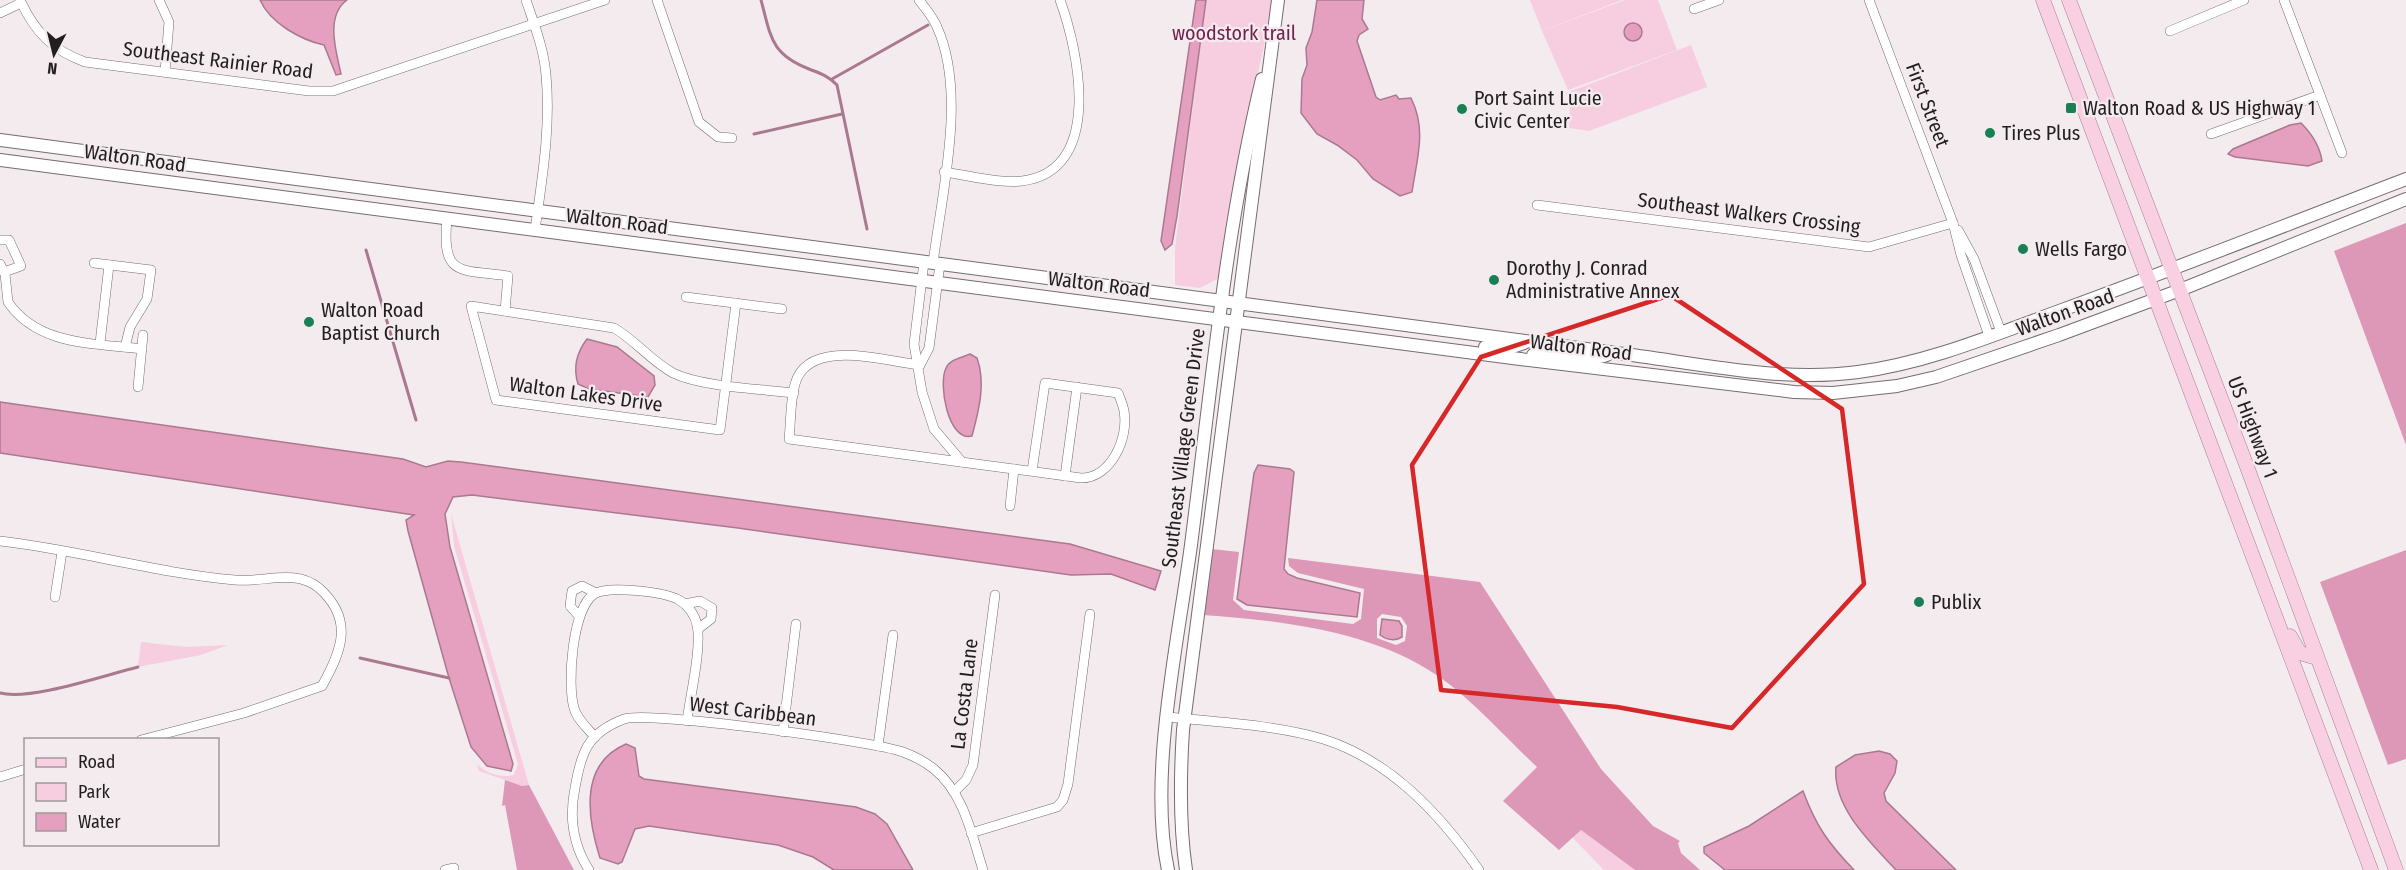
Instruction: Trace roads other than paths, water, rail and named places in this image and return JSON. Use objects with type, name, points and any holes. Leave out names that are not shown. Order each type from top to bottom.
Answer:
[{"type":"main road","name":"Southeast Village Green Drive","points":[[1186,870],[1181,837],[1179,779],[1185,719],[1278,0]]},
{"type":"main road","points":[[2043,0],[2371,870]]},
{"type":"main road","name":"US Highway 1","points":[[2068,0],[2180,290],[2396,870]]},
{"type":"main road","name":"Southeast Village Green Drive","points":[[1168,870],[1161,800],[1168,717],[1222,302],[1251,125],[1273,34]]},
{"type":"main road","name":"Walton Road","points":[[0,140],[1527,342],[1752,371],[1812,374],[1857,372],[1914,362],[2148,279],[2406,179]]},
{"type":"main road","points":[[0,148],[23,151],[56,147]]},
{"type":"main road","name":"Walton Road","points":[[0,160],[1520,359],[1750,388],[1833,393],[1897,386],[1936,377],[2180,290],[2406,199]]},
{"type":"main road","points":[[1430,346],[1460,344],[1509,348],[1527,342]]},
{"type":"main road","points":[[1520,359],[1537,354],[1593,359],[1614,353]]},
{"type":"main road","points":[[2280,628],[2289,634],[2300,654],[2316,658]]},
{"type":"main road","points":[[2347,808],[2361,810],[2381,831]]},
{"type":"street","points":[[159,0],[169,22],[165,72]]},
{"type":"street","points":[[526,0],[542,52],[547,94],[546,150],[535,230]]},
{"type":"street","name":"Southeast Rainier Road","points":[[20,2],[43,38],[71,57],[86,62],[309,91],[333,91],[605,0]]},
{"type":"street","points":[[657,0],[699,122],[718,137],[732,138]]},
{"type":"street","points":[[919,0],[937,25],[947,55],[952,85],[932,263],[938,283],[929,348],[920,365]]},
{"type":"street","points":[[944,172],[1020,182],[1035,179],[1056,167],[1070,152],[1077,124],[1079,90],[1069,24],[1060,0]]},
{"type":"street","points":[[1694,9],[1719,0]]},
{"type":"street","name":"First Street","points":[[1869,0],[1953,223],[1961,255],[1989,336]]},
{"type":"street","points":[[2170,31],[2213,15],[2227,2],[2244,0]]},
{"type":"street","points":[[2284,0],[2342,153]]},
{"type":"street","points":[[0,13],[20,2]]},
{"type":"street","points":[[2211,134],[2320,94]]},
{"type":"street","name":"Southeast Walkers Crossing","points":[[1536,205],[1869,247],[1953,223]]},
{"type":"street","points":[[447,219],[445,250],[448,259],[456,268],[508,276],[505,311]]},
{"type":"street","name":"First Street","points":[[1953,223],[1974,259],[2001,332]]},
{"type":"street","points":[[0,240],[9,240],[21,266],[2,268],[8,302],[45,335],[142,349]]},
{"type":"street","points":[[94,263],[151,270],[147,299],[130,327],[125,347]]},
{"type":"street","points":[[932,263],[921,280],[915,344],[920,365],[922,392],[934,429],[962,462]]},
{"type":"street","points":[[100,343],[109,265]]},
{"type":"street","points":[[686,297],[782,309]]},
{"type":"street","points":[[0,310],[8,302]]},
{"type":"street","name":"Walton Lakes Drive","points":[[736,303],[726,384],[720,430],[496,400],[471,306],[614,328],[632,338],[662,366],[675,374],[695,380],[726,384],[794,393]]},
{"type":"street","points":[[138,387],[143,335]]},
{"type":"street","points":[[920,365],[826,355],[814,359],[802,368],[795,384],[789,439],[1065,476],[1090,478],[1109,467],[1122,430],[1125,412],[1118,393],[1045,383],[1032,471]]},
{"type":"street","points":[[1065,476],[1077,387]]},
{"type":"street","points":[[1010,506],[1014,469]]},
{"type":"street","points":[[0,541],[238,580],[290,576],[317,587],[332,602],[343,631],[339,656],[321,686],[244,713],[149,738]]},
{"type":"street","points":[[56,597],[62,552]]},
{"type":"street","points":[[579,616],[570,606],[572,591],[582,586],[596,593]]},
{"type":"street","points":[[595,737],[578,716],[572,694],[573,659],[579,616],[586,603],[596,593],[612,589],[676,598],[685,604],[694,617],[698,629],[687,721]]},
{"type":"street","name":"La Costa Lane","points":[[954,792],[966,780],[974,765],[995,595]]},
{"type":"street","points":[[685,604],[700,601],[712,608],[711,619],[698,629]]},
{"type":"street","points":[[971,833],[1052,810],[1063,800],[1068,784],[1090,614]]},
{"type":"street","points":[[783,732],[796,624]]},
{"type":"street","points":[[878,746],[893,635]]},
{"type":"street","name":"West Caribbean","points":[[589,870],[580,856],[573,834],[573,798],[581,753],[595,737],[627,718],[650,716],[783,732],[902,751],[935,770],[954,792],[983,870]]},
{"type":"street","points":[[1168,717],[1324,739],[1363,757],[1398,780],[1428,807],[1479,870]]},
{"type":"street","points":[[0,777],[24,771]]},
{"type":"water","points":[[260,0],[347,0],[340,7],[334,24],[335,45],[341,74],[336,75],[324,45],[296,35],[287,29],[271,16]]},
{"type":"water","points":[[1196,0],[1206,0],[1177,216],[1172,244],[1165,250],[1161,241]]},
{"type":"water","points":[[1317,0],[1364,0],[1362,19],[1368,29],[1359,35],[1357,41],[1376,97],[1380,100],[1396,95],[1399,99],[1411,98],[1419,121],[1418,156],[1412,192],[1400,196],[1373,179],[1357,160],[1317,134],[1301,113],[1302,79],[1307,65],[1306,48],[1312,32]]},
{"type":"water","points":[[1629,23],[1637,23],[1642,28],[1640,39],[1629,41],[1624,36],[1624,28]]},
{"type":"water","points":[[2301,123],[2314,140],[2322,161],[2308,166],[2235,157],[2228,154],[2233,149],[2290,125]]},
{"type":"water","points":[[587,339],[617,347],[654,376],[655,385],[648,397],[589,389],[578,384],[577,360]]},
{"type":"water","points":[[970,354],[977,358],[981,377],[979,406],[972,436],[964,435],[957,430],[951,421],[943,386],[948,365]]},
{"type":"water","points":[[0,402],[403,459],[426,467],[448,461],[461,462],[1070,544],[1161,571],[1155,590],[1111,574],[1071,575],[738,528],[472,495],[453,497],[445,514],[450,547],[513,764],[511,771],[487,766],[471,747],[449,678],[408,531],[406,520],[414,515],[0,453]]},
{"type":"water","points":[[1258,465],[1290,469],[1294,472],[1284,569],[1288,574],[1297,578],[1360,593],[1357,617],[1247,605],[1237,599],[1254,473]]},
{"type":"water","points":[[1382,619],[1399,621],[1402,626],[1402,637],[1391,640],[1380,635]]},
{"type":"water","points":[[626,744],[635,748],[639,776],[644,779],[856,807],[875,814],[887,824],[913,870],[834,870],[813,857],[778,845],[649,826],[635,829],[622,862],[618,864],[600,858],[592,826],[590,793],[600,764],[611,753]]},
{"type":"water","points":[[1879,751],[1890,754],[1897,761],[1895,773],[1884,793],[1886,801],[1956,870],[1896,870],[1855,823],[1840,796],[1836,782],[1836,767],[1855,755]]},
{"type":"water","points":[[1803,791],[1824,834],[1854,870],[1725,870],[1704,853],[1704,847],[1749,826]]},
{"type":"waterway","points":[[761,0],[770,34],[779,50],[786,57],[824,75],[837,85],[867,229]]},
{"type":"waterway","points":[[832,79],[928,25]]},
{"type":"waterway","points":[[754,134],[842,114]]},
{"type":"waterway","points":[[366,250],[416,420]]},
{"type":"waterway","points":[[360,658],[449,678]]},
{"type":"waterway","points":[[0,693],[13,695],[48,690],[138,667]]},
{"type":"place","name":"Walton Road & US Highway 1","points":[[2071,108]]},
{"type":"place","name":"Port Saint Lucie Civic Center","points":[[1462,109]]},
{"type":"place","name":"Tires Plus","points":[[1990,133]]},
{"type":"place","name":"Wells Fargo","points":[[2023,249]]},
{"type":"place","name":"Dorothy J. Conrad Administrative Annex","points":[[1494,280]]},
{"type":"place","name":"Walton Road Baptist Church","points":[[309,322]]},
{"type":"place","name":"Publix","points":[[1919,602]]},
{"type":"park label","name":"woodstork trail","points":[[1234,33]]}]
